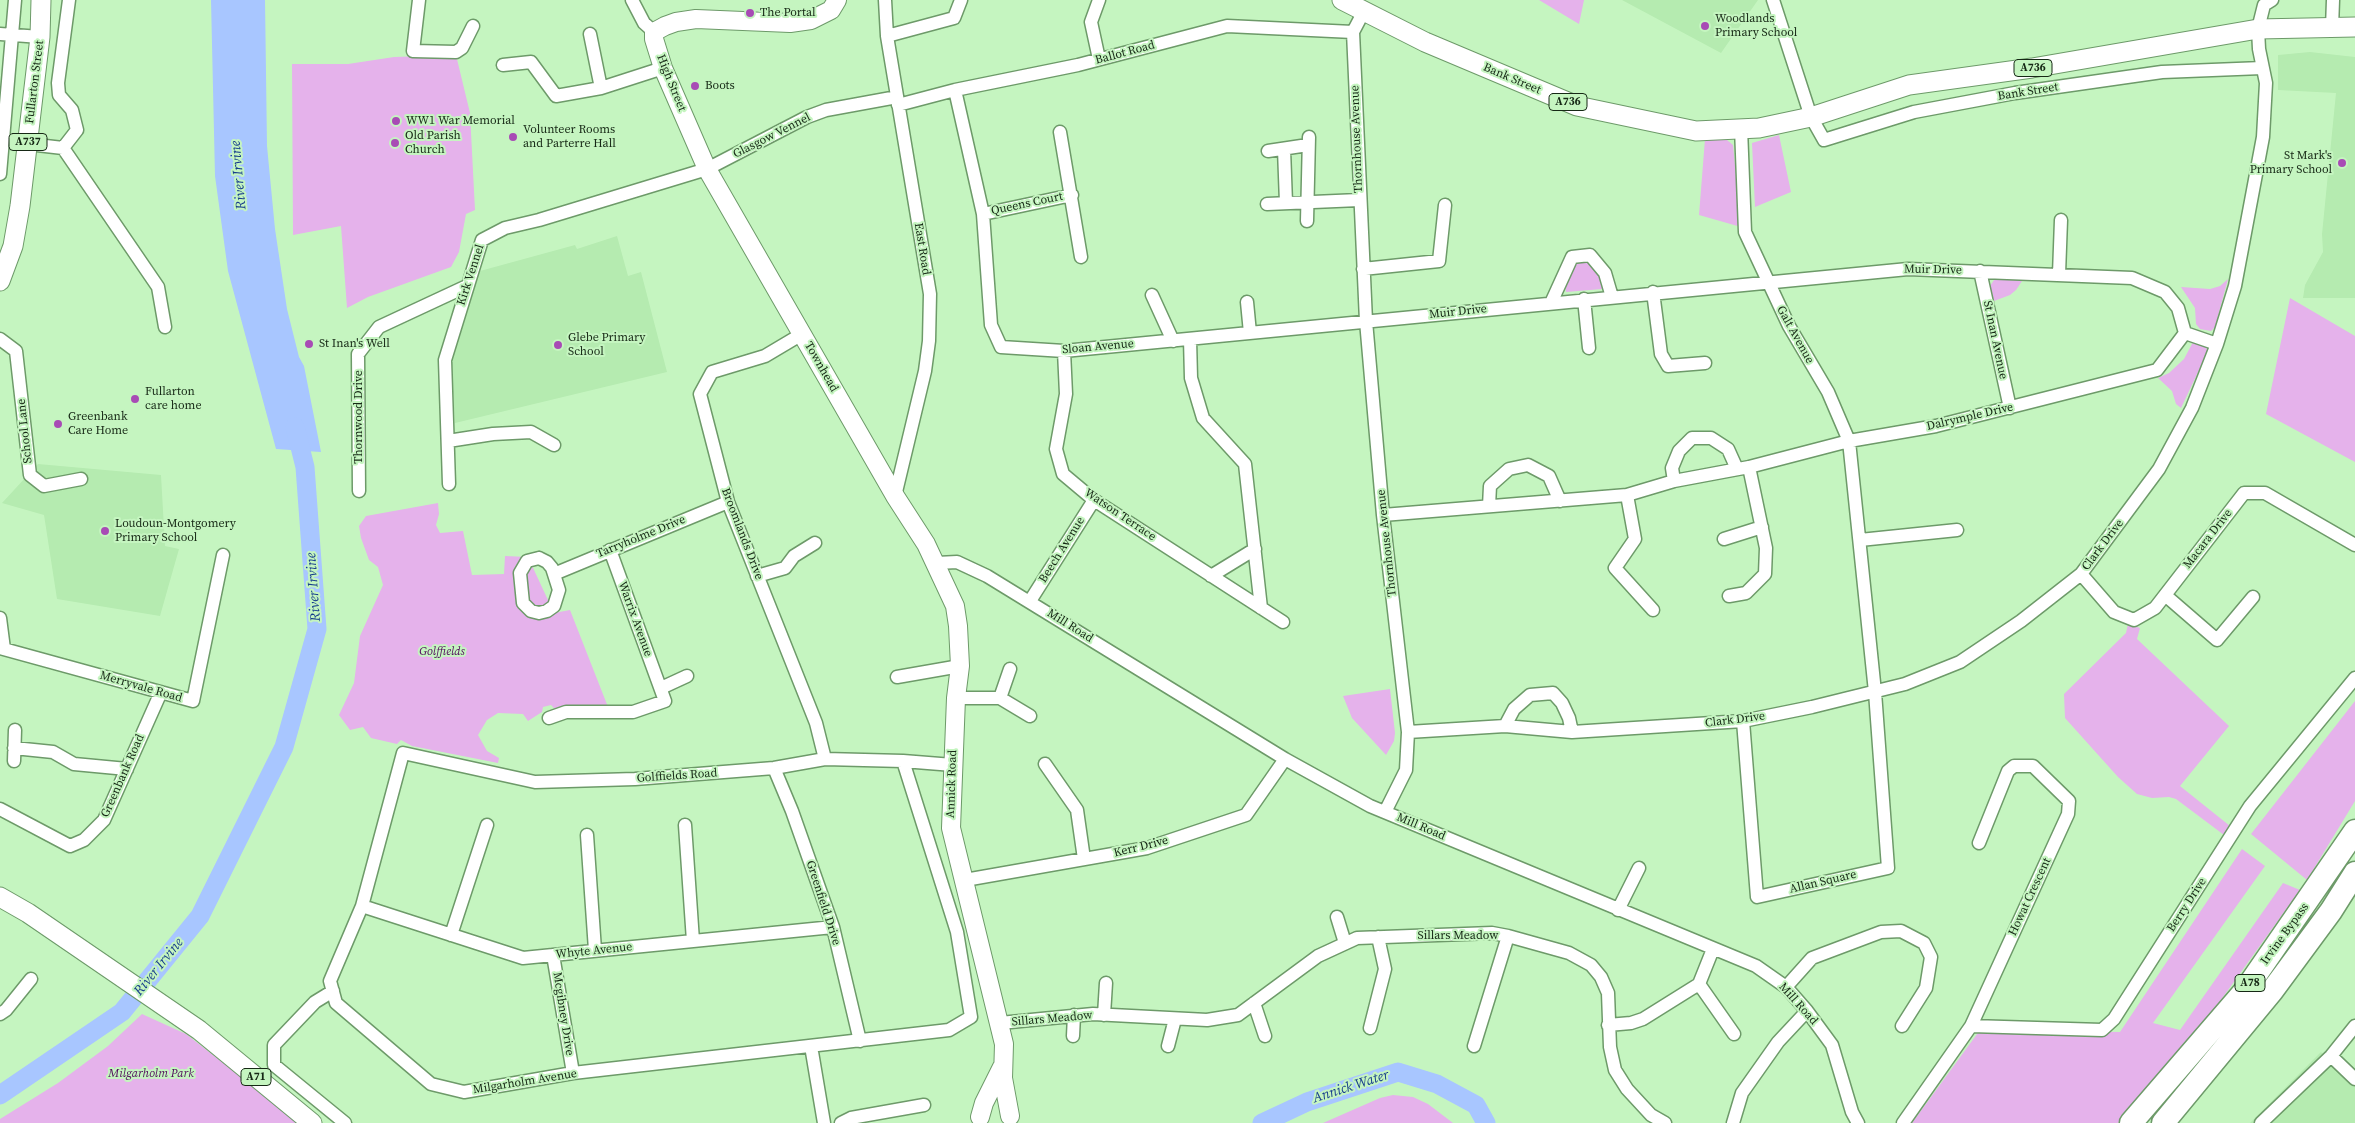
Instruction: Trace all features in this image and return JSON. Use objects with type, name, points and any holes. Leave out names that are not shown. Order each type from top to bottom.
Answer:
[{"type":"highway","name":"Irvine Bypass","points":[[2131,1123],[2244,992],[2355,831]]},
{"type":"highway","name":"Irvine Bypass","points":[[2163,1123],[2272,991],[2331,911],[2355,873]]},
{"type":"main road","name":"Fullarton Street","points":[[0,282],[13,246],[28,144],[40,37],[41,0]]},
{"type":"main road","points":[[654,32],[676,22],[696,20],[805,22],[826,14],[837,0]]},
{"type":"main road","name":"Bank Street","points":[[1342,0],[1425,42],[1577,106],[1696,131],[1759,128],[1811,117],[1910,85],[2032,68],[2258,29],[2332,28]]},
{"type":"main road","name":"A736","points":[[2332,28],[2355,27]]},
{"type":"main road","name":"High Street","points":[[654,32],[663,68],[707,169]]},
{"type":"main road","name":"Townhead","points":[[707,169],[895,496],[937,563]]},
{"type":"main road","name":"Annick Road","points":[[937,563],[955,606],[958,626],[960,666],[952,765],[951,828],[1000,1023],[1004,1044],[1004,1092],[1013,1119]]},
{"type":"main road","name":"A71","points":[[0,897],[28,913],[198,1030],[312,1123]]},
{"type":"main road","name":"Annick Road","points":[[978,1120],[984,1102],[1004,1063]]},
{"type":"main road","points":[[978,1120],[992,1111],[1001,1111],[1013,1119]]},
{"type":"street","points":[[0,174],[6,34],[15,0]]},
{"type":"street","points":[[63,148],[77,130],[72,110],[59,95],[58,83],[69,0]]},
{"type":"street","points":[[419,0],[413,51],[456,52],[462,48],[473,26]]},
{"type":"street","name":"High Street","points":[[632,0],[644,22],[654,32]]},
{"type":"street","name":"East Road","points":[[884,0],[887,36],[930,294],[930,335],[925,371],[895,496]]},
{"type":"street","points":[[887,36],[954,18],[961,0]]},
{"type":"street","points":[[1097,0],[1091,22],[1099,59]]},
{"type":"street","points":[[1773,0],[1811,117]]},
{"type":"street","points":[[2332,28],[2333,0]]},
{"type":"street","points":[[2258,29],[2268,3]]},
{"type":"street","name":"Thornhouse Avenue","points":[[1364,11],[1353,32],[1359,200],[1366,321],[1383,515],[1408,732],[1406,770],[1385,812]]},
{"type":"street","name":"Ballot Road","points":[[898,101],[1099,59],[1227,26],[1353,32]]},
{"type":"street","name":"Clark Drive","points":[[1408,732],[1505,726],[1572,732],[1743,721],[1875,692],[1905,684],[1960,662],[2021,621],[2081,574],[2159,470],[2192,408],[2236,286],[2263,137],[2266,83],[2262,68],[2258,29]]},
{"type":"street","points":[[6,34],[40,37]]},
{"type":"street","points":[[590,34],[601,88]]},
{"type":"street","points":[[503,66],[531,62],[556,96],[601,88],[663,68]]},
{"type":"street","name":"Bank Street","points":[[1811,117],[1824,140],[1914,112],[2015,93],[2162,72],[2262,68]]},
{"type":"street","name":"Sloan Avenue","points":[[955,90],[983,214],[991,325],[1001,347],[1064,352],[1366,321]]},
{"type":"street","name":"Glasgow Vennel","points":[[707,169],[806,117],[826,110],[898,101]]},
{"type":"street","name":"Galt Avenue","points":[[1741,128],[1744,232],[1789,326],[1828,392],[1849,441],[1875,692]]},
{"type":"street","name":"Queens Court","points":[[1060,132],[1081,257]]},
{"type":"street","points":[[1268,150],[1309,141],[1307,221]]},
{"type":"street","points":[[28,144],[63,148],[158,287],[165,327]]},
{"type":"street","points":[[1284,148],[1286,203]]},
{"type":"street","name":"Kirk Vennel","points":[[449,484],[445,360],[482,240],[497,232],[707,169]]},
{"type":"street","name":"Queens Court","points":[[983,214],[1072,195]]},
{"type":"street","points":[[1267,204],[1359,200]]},
{"type":"street","points":[[1363,269],[1439,261],[1445,206]]},
{"type":"street","points":[[2059,274],[2061,220]]},
{"type":"street","points":[[1551,303],[1572,257],[1590,255],[1605,273],[1612,297]]},
{"type":"street","name":"Muir Drive","points":[[1366,321],[1766,281],[1908,269],[2132,278],[2165,292],[2178,308],[2185,333]]},
{"type":"street","name":"St Inan Avenue","points":[[1980,271],[2010,408]]},
{"type":"street","name":"Thornwood Drive","points":[[359,491],[358,354],[379,327],[467,286]]},
{"type":"street","points":[[1653,292],[1662,354],[1668,366],[1705,363]]},
{"type":"street","points":[[1152,295],[1173,340]]},
{"type":"street","points":[[1584,299],[1589,348]]},
{"type":"street","points":[[1247,302],[1250,333]]},
{"type":"street","points":[[2185,333],[2216,344]]},
{"type":"street","name":"Dalrymple Drive","points":[[1383,515],[1560,502],[1627,495],[1674,481],[1743,468],[1849,441],[1936,426],[2157,370],[2185,333]]},
{"type":"street","name":"Broomlands Drive","points":[[802,334],[765,356],[712,372],[700,394],[728,502],[816,723],[825,759]]},
{"type":"street","name":"School Lane","points":[[0,339],[16,351],[30,474],[44,486],[82,479]]},
{"type":"street","points":[[1190,339],[1191,378],[1204,418],[1245,464],[1262,608]]},
{"type":"street","name":"Watson Terrace","points":[[1064,352],[1066,394],[1056,449],[1063,474],[1094,500],[1283,622]]},
{"type":"street","points":[[448,441],[493,434],[531,432],[554,445]]},
{"type":"street","points":[[1674,481],[1672,468],[1679,451],[1692,438],[1711,438],[1728,449],[1743,468],[1762,526],[1766,548],[1765,574],[1746,593],[1729,596]]},
{"type":"street","points":[[1489,506],[1490,486],[1509,470],[1528,466],[1549,476],[1560,502]]},
{"type":"street","name":"Macara Drive","points":[[2081,574],[2114,612],[2134,620],[2154,608],[2244,493],[2265,493],[2355,545]]},
{"type":"street","points":[[1627,495],[1635,538],[1615,568],[1653,610]]},
{"type":"street","name":"Beech Avenue","points":[[1030,601],[1094,500]]},
{"type":"street","name":"Tarryholme Drive","points":[[554,574],[728,502]]},
{"type":"street","points":[[1724,539],[1762,526]]},
{"type":"street","points":[[1860,540],[1956,530]]},
{"type":"street","points":[[757,576],[785,568],[794,556],[815,543]]},
{"type":"street","points":[[1211,576],[1255,549]]},
{"type":"street","name":"Warrix Avenue","points":[[610,550],[661,688]]},
{"type":"street","name":"Merryvale Road","points":[[0,618],[2,648],[193,701],[224,555]]},
{"type":"street","name":"Mill Road","points":[[937,563],[950,562],[971,567],[1030,601],[1286,759],[1385,812],[1756,966],[1786,987],[1807,1011],[1832,1045],[1852,1112],[1858,1123]]},
{"type":"street","points":[[2165,595],[2217,640],[2253,597]]},
{"type":"street","points":[[897,677],[960,666]]},
{"type":"street","points":[[1000,698],[1010,669]]},
{"type":"street","points":[[549,718],[566,712],[633,712],[666,701],[661,688],[687,676]]},
{"type":"street","name":"Berry Drive","points":[[1971,1026],[2102,1030],[2114,1020],[2250,806],[2355,678]]},
{"type":"street","name":"Greenbank Road","points":[[0,809],[70,846],[84,840],[104,820],[161,692]]},
{"type":"street","name":"Allan Square","points":[[1743,721],[1757,897],[1888,868],[1875,692]]},
{"type":"street","points":[[1505,726],[1514,709],[1530,695],[1554,694],[1562,703],[1569,718],[1572,732]]},
{"type":"street","points":[[956,698],[1000,698],[1030,716]]},
{"type":"street","points":[[15,730],[14,754],[53,752],[74,764],[126,769]]},
{"type":"street","name":"Golffields Road","points":[[362,906],[403,753],[535,782],[635,779],[774,768],[825,759],[903,761],[952,765]]},
{"type":"street","name":"Kerr Drive","points":[[965,880],[1147,848],[1246,814],[1286,759]]},
{"type":"street","name":"Milgarholm Avenue","points":[[333,991],[336,1003],[432,1084],[464,1092],[573,1073],[949,1030],[971,1017],[957,932],[903,761]]},
{"type":"street","points":[[1045,764],[1077,810],[1084,859]]},
{"type":"street","name":"Howat Crescent","points":[[1903,1123],[1971,1026],[2068,814],[2069,801],[2033,766],[2014,766],[2008,771],[1979,843]]},
{"type":"street","name":"Greenfield Drive","points":[[774,768],[792,811],[833,927],[860,1041]]},
{"type":"street","points":[[451,934],[487,825]]},
{"type":"street","points":[[685,825],[693,941]]},
{"type":"street","points":[[587,835],[596,950]]},
{"type":"street","points":[[1618,910],[1639,868]]},
{"type":"street","points":[[345,1123],[274,1065],[274,1045],[315,1002],[333,991],[330,981],[362,906]]},
{"type":"street","name":"Whyte Avenue","points":[[362,906],[523,958],[833,927]]},
{"type":"street","points":[[1337,917],[1345,943]]},
{"type":"street","points":[[1786,987],[1812,958],[1881,932],[1901,932],[1924,943],[1931,957],[1926,988],[1902,1026]]},
{"type":"street","name":"Sillars Meadow","points":[[1000,1023],[1074,1016],[1104,1015],[1207,1020],[1238,1015],[1318,956],[1357,938],[1492,934],[1508,936],[1568,953],[1591,965],[1601,977],[1608,993],[1608,1025],[1615,1070],[1627,1089],[1645,1109],[1666,1123]]},
{"type":"street","points":[[1474,1046],[1508,936]]},
{"type":"street","points":[[1370,1028],[1385,969],[1378,937]]},
{"type":"street","points":[[1608,1025],[1631,1023],[1642,1019],[1699,984],[1713,949]]},
{"type":"street","name":"Mcgibney Drive","points":[[553,955],[573,1073]]},
{"type":"street","points":[[0,1014],[6,1010],[31,978]]},
{"type":"street","name":"Sillars Meadow","points":[[1104,1015],[1106,983]]},
{"type":"street","points":[[1699,984],[1734,1034]]},
{"type":"street","points":[[1254,1003],[1265,1036]]},
{"type":"street","points":[[1733,1123],[1742,1093],[1778,1042],[1807,1011]]},
{"type":"street","points":[[1073,1036],[1074,1016]]},
{"type":"street","points":[[1168,1046],[1176,1019]]},
{"type":"street","points":[[2261,1123],[2331,1056],[2355,1026]]},
{"type":"street","points":[[811,1046],[824,1123]]},
{"type":"street","points":[[2331,1056],[2355,1079]]},
{"type":"street","points":[[841,1123],[851,1118],[924,1105]]},
{"type":"shaded area","name":"Woodlands Primary School","points":[[1622,0],[1758,0],[1721,53]]},
{"type":"shaded area","name":"St Mark's Primary School","points":[[2310,52],[2355,57],[2355,298],[2303,298],[2305,285],[2323,252],[2322,234],[2336,93],[2278,90],[2278,55]]},
{"type":"shaded area","name":"Glebe Primary School","points":[[617,236],[628,276],[641,272],[667,372],[455,423],[451,360],[480,271],[575,245],[577,249]]},
{"type":"shaded area","name":"Loudoun-Montgomery Primary School","points":[[38,464],[161,475],[165,546],[179,549],[160,616],[57,599],[44,515],[2,503]]},
{"type":"shaded area","points":[[2321,1052],[2355,1086],[2355,1123],[2250,1123]]},
{"type":"green space","points":[[1539,0],[1584,0],[1579,24]]},
{"type":"green space","points":[[456,55],[470,113],[475,210],[466,214],[459,252],[451,267],[368,297],[347,308],[341,226],[293,235],[292,64],[348,64],[394,57]]},
{"type":"green space","points":[[1779,135],[1791,192],[1755,207],[1752,143]]},
{"type":"green space","points":[[1705,139],[1727,140],[1733,145],[1741,227],[1699,215]]},
{"type":"green space","points":[[1586,261],[1592,263],[1601,277],[1602,289],[1566,292],[1565,282],[1575,262]]},
{"type":"green space","points":[[1996,277],[2024,278],[2010,295],[1994,301],[1990,286]]},
{"type":"green space","points":[[2228,279],[2215,327],[2211,331],[2200,329],[2196,324],[2195,308],[2181,287],[2210,289],[2220,286]]},
{"type":"green space","points":[[2290,298],[2355,336],[2355,462],[2266,414]]},
{"type":"green space","points":[[2193,342],[2203,342],[2208,351],[2181,408],[2176,404],[2172,391],[2158,378],[2169,373],[2184,359]]},
{"type":"green space","name":"Golffields","points":[[438,503],[439,514],[436,525],[440,533],[463,531],[472,575],[504,574],[505,556],[528,557],[554,613],[570,610],[608,707],[554,708],[551,705],[543,707],[542,712],[528,721],[523,714],[498,713],[487,720],[478,735],[487,751],[499,758],[498,763],[412,746],[401,740],[397,744],[371,738],[363,727],[350,730],[339,715],[354,683],[360,636],[383,585],[378,567],[369,560],[359,526],[366,516]]},
{"type":"green space","points":[[2128,624],[2140,628],[2137,639],[2229,726],[2180,786],[2230,826],[2224,835],[2176,799],[2169,797],[2152,798],[2137,794],[2118,777],[2065,718],[2064,694],[2126,633]]},
{"type":"green space","points":[[1390,689],[1395,733],[1394,741],[1386,755],[1352,718],[1343,696]]},
{"type":"green space","points":[[2355,701],[2355,801],[2307,880],[2251,834]]},
{"type":"green space","points":[[2242,849],[2265,866],[2153,1023],[2180,1030],[2283,883],[2300,890],[2200,1029],[2118,1123],[1912,1123],[1980,1030],[2120,1032]]},
{"type":"green space","name":"Milgarholm Park","points":[[142,1014],[186,1034],[301,1123],[0,1123],[0,1119],[58,1083],[108,1046]]},
{"type":"green space","points":[[1393,1095],[1413,1097],[1428,1104],[1453,1123],[1323,1123],[1380,1098]]},
{"type":"water","points":[[211,0],[265,0],[267,146],[275,229],[287,309],[299,357],[304,366],[321,452],[276,449],[228,271],[215,176]]},
{"type":"waterway","name":"River Irvine","points":[[0,1095],[122,1012],[200,916],[284,747],[317,629],[305,467],[295,427]]},
{"type":"waterway","name":"Annick Water","points":[[1262,1123],[1307,1102],[1398,1072],[1437,1084],[1476,1105],[1486,1123]]},
{"type":"place","name":"The Portal","points":[[750,13]]},
{"type":"place","name":"Woodlands Primary School","points":[[1705,26]]},
{"type":"place","name":"Boots","points":[[695,86]]},
{"type":"place","name":"WW1 War Memorial","points":[[396,121]]},
{"type":"place","name":"Volunteer Rooms and Parterre Hall","points":[[513,137]]},
{"type":"place","name":"Old Parish Church","points":[[395,143]]},
{"type":"place","name":"St Mark's Primary School","points":[[2342,163]]},
{"type":"place","name":"St Inan's Well","points":[[309,344]]},
{"type":"place","name":"Glebe Primary School","points":[[558,345]]},
{"type":"place","name":"Fullarton care home","points":[[135,399]]},
{"type":"place","name":"Greenbank Care Home","points":[[58,424]]},
{"type":"place","name":"Loudoun-Montgomery Primary School","points":[[105,531]]}]
